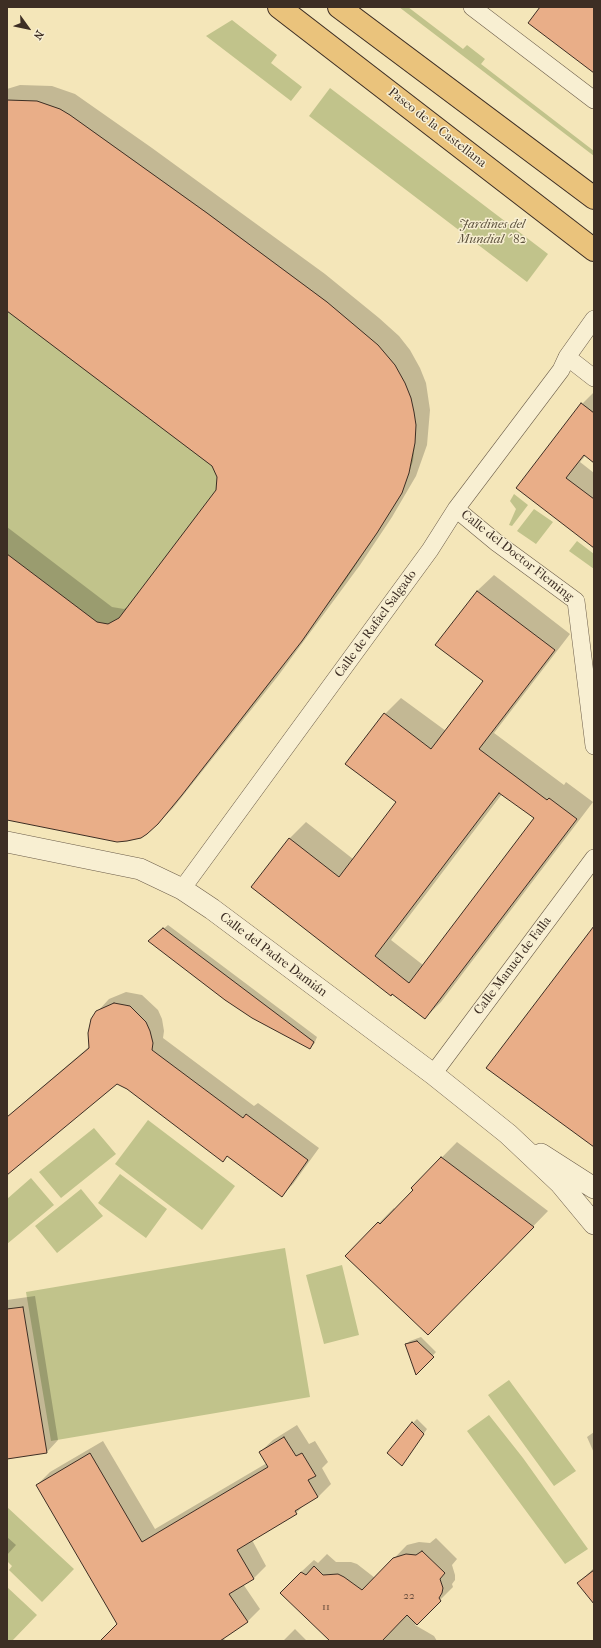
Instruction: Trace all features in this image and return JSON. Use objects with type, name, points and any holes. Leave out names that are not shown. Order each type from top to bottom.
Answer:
[{"type":"highway","name":"Paseo de la Castellana","points":[[279,7],[594,250]]},
{"type":"highway","points":[[340,7],[594,198]]},
{"type":"street","points":[[472,7],[594,100]]},
{"type":"street","points":[[594,319],[567,357],[594,378]]},
{"type":"street","name":"Calle de Rafael Salgado","points":[[182,889],[425,556],[456,508],[561,370],[567,357]]},
{"type":"street","name":"Calle del Doctor Fleming","points":[[456,508],[498,543],[576,601],[594,746]]},
{"type":"street","name":"Calle del Padre Damián","points":[[7,842],[140,869],[182,889],[212,909],[433,1074],[508,1134],[560,1183],[594,1210]]},
{"type":"street","name":"Calle Manuel de Falla","points":[[433,1074],[594,858]]},
{"type":"street","name":"Calle del Padre Damián","points":[[508,1134],[594,1188]]},
{"type":"street","name":"Calle del Padre Damián","points":[[560,1183],[594,1224]]},
{"type":"green space","points":[[399,7],[408,7],[463,49],[467,45],[485,59],[481,64],[594,151],[594,156]]},
{"type":"green space","points":[[232,20],[277,55],[271,63],[302,87],[291,101],[206,36]]},
{"type":"green space","name":"Jardines del Mundial ´82","points":[[330,88],[548,254],[527,282],[309,116]]},
{"type":"green space","points":[[7,100],[37,101],[60,109],[70,115],[207,213],[327,302],[378,345],[395,365],[415,425],[413,461],[402,493],[345,581],[263,692],[158,824],[141,838],[127,841],[7,820]]},
{"type":"green space","points":[[514,494],[528,505],[512,526],[509,525],[516,509],[510,501]]},
{"type":"green space","points":[[534,509],[553,522],[536,544],[517,531]]},
{"type":"green space","points":[[577,541],[594,554],[594,569],[569,551]]},
{"type":"green space","points":[[148,1120],[235,1186],[202,1230],[115,1164]]},
{"type":"green space","points":[[94,1128],[116,1154],[61,1198],[39,1172]]},
{"type":"green space","points":[[120,1174],[167,1209],[146,1238],[98,1203]]},
{"type":"green space","points":[[31,1178],[54,1205],[7,1244],[7,1199]]},
{"type":"green space","points":[[81,1189],[103,1216],[57,1253],[35,1226]]},
{"type":"green space","points":[[285,1248],[310,1397],[51,1441],[26,1292]]},
{"type":"green space","points":[[342,1265],[359,1335],[324,1344],[306,1275]]},
{"type":"green space","points":[[509,1380],[576,1471],[554,1486],[488,1395]]},
{"type":"green space","points":[[489,1415],[523,1458],[588,1549],[565,1564],[467,1431]]},
{"type":"green space","points":[[7,1507],[74,1569],[42,1602],[9,1570],[12,1566],[7,1561]]},
{"type":"green space","points":[[7,1587],[37,1615],[12,1641],[7,1641]]},
{"type":"building","points":[[540,7],[594,7],[594,73],[528,23]]},
{"type":"building","points":[[7,100],[37,101],[60,109],[70,115],[207,213],[327,302],[378,345],[395,365],[405,383],[411,398],[414,412],[416,425],[415,443],[409,473],[402,493],[377,533],[302,641],[182,795],[158,824],[147,834],[141,838],[127,841],[117,842],[7,820],[7,554],[97,622],[108,624],[119,618],[216,490],[217,477],[212,466],[7,311]]},
{"type":"building","points":[[581,403],[594,413],[594,463],[584,455],[566,478],[594,499],[594,548],[516,488]]},
{"type":"building","points":[[477,591],[555,650],[479,749],[547,800],[549,798],[577,819],[425,1019],[392,994],[391,996],[251,887],[289,838],[339,877],[396,802],[345,764],[384,713],[431,749],[483,681],[435,645]],"holes":[[[499,793],[534,818],[409,983],[375,956]]]},
{"type":"building","points":[[594,926],[594,1147],[486,1068]]},
{"type":"building","points":[[163,928],[314,1042],[310,1049],[252,1018],[225,1000],[148,941]]},
{"type":"building","points":[[114,1003],[130,1006],[146,1022],[153,1043],[152,1050],[243,1118],[246,1114],[308,1160],[282,1197],[227,1156],[223,1162],[127,1089],[117,1084],[7,1175],[7,1117],[89,1048],[88,1033],[91,1019],[96,1011]]},
{"type":"building","points":[[441,1157],[534,1227],[428,1335],[345,1256],[378,1222],[380,1224],[413,1190],[411,1188]]},
{"type":"building","points":[[23,1307],[47,1453],[7,1459],[7,1309]]},
{"type":"building","points":[[417,1341],[434,1357],[416,1375],[405,1344]]},
{"type":"building","points":[[412,1422],[424,1434],[402,1466],[387,1453]]},
{"type":"building","points":[[284,1437],[296,1456],[302,1453],[316,1476],[308,1480],[318,1497],[295,1511],[297,1514],[237,1550],[254,1579],[229,1594],[248,1622],[220,1641],[100,1641],[117,1624],[36,1485],[90,1453],[142,1542],[268,1467],[259,1452]]},
{"type":"building","points":[[422,1551],[445,1573],[440,1579],[443,1588],[439,1598],[441,1601],[417,1625],[407,1615],[382,1641],[330,1641],[280,1593],[301,1572],[306,1575],[314,1566],[323,1575],[338,1574],[362,1590],[393,1558],[406,1554],[416,1555]]},
{"type":"building","points":[[594,1570],[594,1604],[577,1583]]}]
